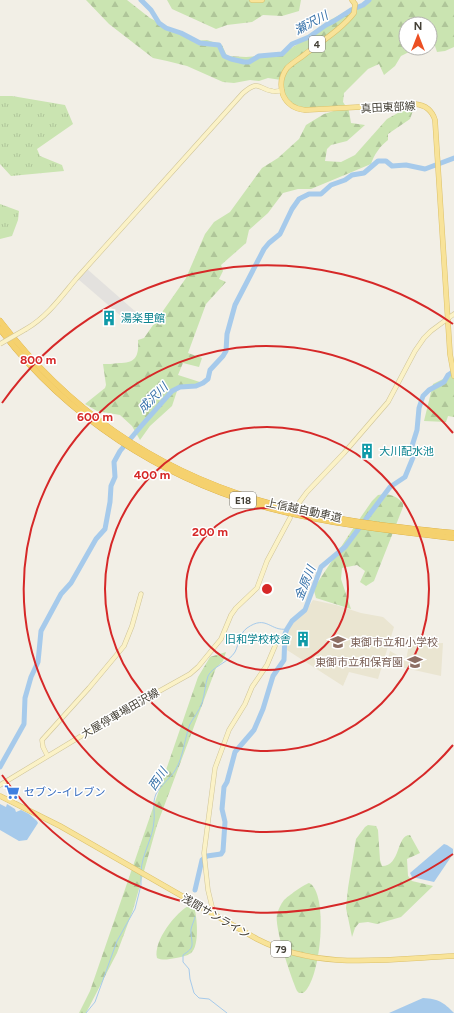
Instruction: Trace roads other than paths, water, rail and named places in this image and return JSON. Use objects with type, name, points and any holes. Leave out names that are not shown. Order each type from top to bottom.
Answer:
[{"type":"highway","name":"上信越自動車道","points":[[0,321],[24,351],[61,389],[123,441]]},
{"type":"highway","name":"上信越自動車道","points":[[0,328],[33,368],[92,422],[141,452],[191,476],[231,491],[286,507],[354,523],[454,538]]},
{"type":"highway","name":"上信越自動車道","points":[[372,526],[454,533]]},
{"type":"main road","points":[[252,0],[262,0]]},
{"type":"main road","name":"4","points":[[282,90],[282,80],[287,68],[345,22],[354,13],[355,4],[352,0]]},
{"type":"main road","name":"真田東部線","points":[[282,90],[284,97],[289,103],[298,109],[305,110],[415,104],[424,106],[432,113],[435,120],[450,354],[454,376]]},
{"type":"main road","name":"浅間サンライン","points":[[0,796],[60,826],[266,944],[289,952],[319,959],[354,961],[454,956]]},
{"type":"street","points":[[0,344],[26,329],[42,317],[53,306],[243,93],[257,85],[271,91],[282,90]]},
{"type":"street","points":[[296,507],[307,492],[344,453],[388,402],[415,351],[424,338],[454,314]]},
{"type":"street","name":"大屋停車場田沢線","points":[[0,785],[47,755],[190,674],[198,667],[220,639],[236,608],[257,588],[268,561],[290,518]]},
{"type":"street","points":[[47,755],[43,747],[42,740],[89,688],[124,646],[132,626],[141,594]]},
{"type":"street","points":[[214,915],[208,890],[205,858],[213,776],[229,730],[245,704],[252,687],[267,665],[275,646]]},
{"type":"water","points":[[0,804],[6,807],[7,804],[15,809],[16,812],[21,810],[29,814],[37,821],[38,823],[27,840],[19,841],[0,830]]},
{"type":"water","points":[[444,844],[453,849],[453,854],[434,882],[412,877],[410,873]]},
{"type":"water","points":[[423,998],[433,999],[440,1002],[454,1013],[389,1013]]},
{"type":"waterway","name":"瀬沢川","points":[[141,0],[151,10],[159,23],[166,28],[181,33],[200,43],[219,45],[224,56],[244,62],[249,62],[259,56],[282,54],[292,44],[309,37],[326,25],[351,10],[363,5],[369,0]]},
{"type":"waterway","name":"成沢川","points":[[0,767],[24,724],[25,698],[31,677],[38,662],[41,631],[61,594],[71,583],[96,539],[105,529],[110,502],[111,486],[115,477],[114,462],[120,451],[172,391],[180,387],[196,386],[208,379],[210,370],[226,351],[227,334],[235,305],[264,249],[280,234],[292,209],[299,199],[309,194],[321,194],[331,185],[345,180],[352,175],[364,173],[378,161],[386,161],[392,166],[406,165],[425,169],[454,158]]},
{"type":"waterway","name":"金原川","points":[[195,890],[202,860],[207,856],[221,854],[223,851],[225,822],[222,809],[224,787],[227,782],[235,752],[254,730],[263,709],[273,676],[284,660],[285,634],[287,629],[292,621],[305,610],[321,567],[345,547],[390,487],[405,477],[414,455],[412,446],[417,430],[419,408],[423,396],[429,390],[444,382],[448,375],[454,371]]},
{"type":"waterway","name":"西川","points":[[141,871],[143,858],[153,827],[156,794],[178,765],[190,724],[202,703],[208,676],[213,670],[232,656],[242,633],[247,628],[254,624],[264,623],[276,628],[287,629]]},
{"type":"waterway","name":"西川","points":[[86,1013],[95,1002],[117,941],[135,909],[141,885],[141,874]]},
{"type":"waterway","name":"金原川","points":[[195,917],[191,931],[192,946],[183,955],[183,962],[189,969],[194,993],[199,998],[209,999],[227,1013]]},
{"type":"place","name":"湯楽里館","points":[[109,318]]},
{"type":"place","name":"大川配水池","points":[[367,451]]},
{"type":"place","name":"旧和学校校舎","points":[[303,639]]},
{"type":"place","name":"東御市立和小学校","points":[[338,642]]},
{"type":"place","name":"東御市立和保育園","points":[[415,662]]},
{"type":"place","name":"セブン-イレブン","points":[[12,792]]}]
